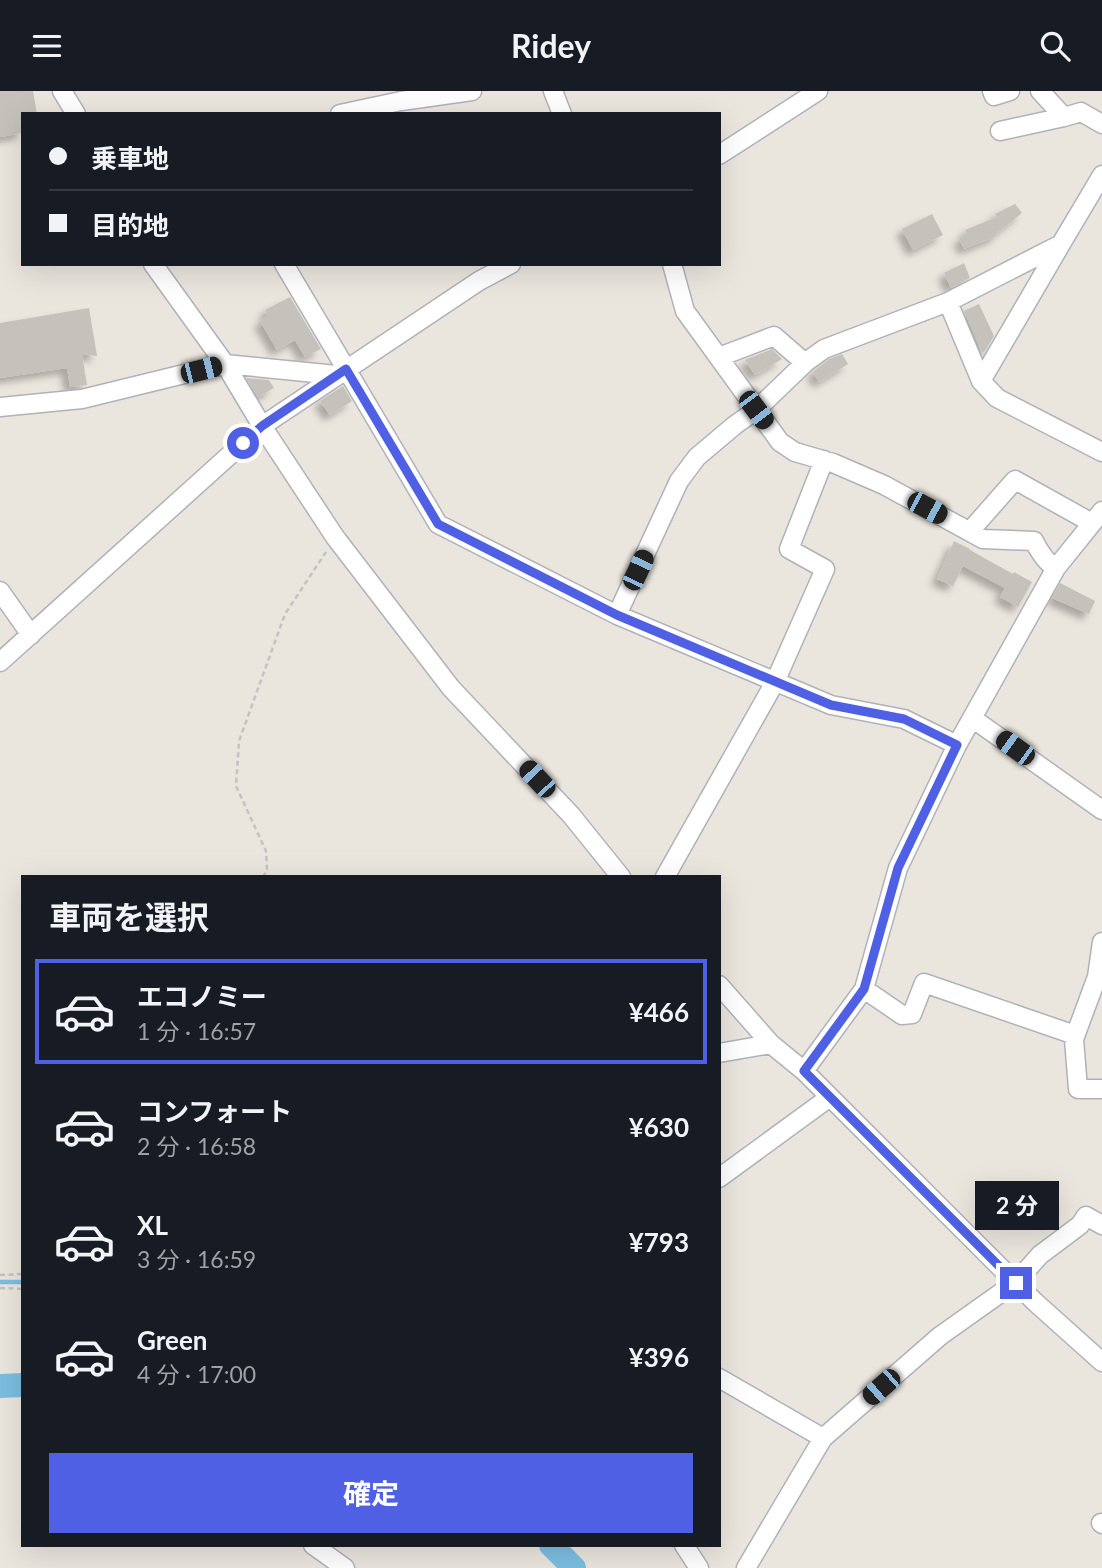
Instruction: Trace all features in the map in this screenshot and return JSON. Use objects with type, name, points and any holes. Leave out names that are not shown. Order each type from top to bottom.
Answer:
[{"type":"street","points":[[62,91],[75,112]]},
{"type":"street","points":[[349,112],[401,101],[472,91]]},
{"type":"street","points":[[553,91],[561,112]]},
{"type":"street","points":[[721,154],[818,91]]},
{"type":"street","points":[[992,91],[994,96],[1010,91]]},
{"type":"street","points":[[1040,91],[1065,117]]},
{"type":"street","points":[[1000,131],[1081,112],[1102,124]]},
{"type":"street","points":[[981,381],[1101,178]]},
{"type":"street","points":[[617,615],[679,481],[697,457],[756,410],[805,363],[824,349],[948,302],[1061,244]]},
{"type":"street","points":[[154,266],[225,364],[335,537],[451,688],[571,815],[619,875]]},
{"type":"street","points":[[285,266],[341,372],[438,524],[617,615],[831,705],[904,719],[957,745]]},
{"type":"street","points":[[0,662],[262,426],[478,281],[507,266]]},
{"type":"street","points":[[673,266],[685,311],[780,442],[795,452],[824,460],[884,485],[983,539],[1034,541],[1051,566],[1056,568]]},
{"type":"street","points":[[948,302],[981,381],[997,398],[1102,452]]},
{"type":"street","points":[[719,357],[774,336],[805,363]]},
{"type":"street","points":[[0,407],[82,399],[225,364],[341,372]]},
{"type":"street","points":[[667,875],[775,682],[825,569],[789,549],[824,460]]},
{"type":"street","points":[[804,1071],[864,989],[898,868],[957,745],[1056,568],[1097,517],[1015,480],[970,531]]},
{"type":"street","points":[[0,591],[31,635]]},
{"type":"street","points":[[972,717],[1102,810]]},
{"type":"street","points":[[1102,942],[1097,977],[1074,1039],[1078,1089],[1102,1089]]},
{"type":"street","points":[[864,989],[902,1015],[912,1014],[924,983],[1076,1035]]},
{"type":"street","points":[[721,987],[771,1044],[804,1071],[1016,1283],[1102,1362]]},
{"type":"street","points":[[721,1053],[771,1044]]},
{"type":"street","points":[[721,1177],[830,1097]]},
{"type":"street","points":[[746,1568],[823,1438],[940,1336],[1016,1283],[1040,1255],[1080,1225],[1086,1216],[1102,1225]]},
{"type":"street","points":[[721,1379],[823,1438]]},
{"type":"street","points":[[316,1547],[345,1568]]},
{"type":"street","points":[[685,1547],[699,1568]]},
{"type":"path","points":[[264,875],[267,870],[266,852],[236,786],[239,741],[285,614],[335,537]]},
{"type":"path","points":[[0,1275],[21,1274]]},
{"type":"path","points":[[0,1288],[21,1289]]},
{"type":"building","points":[[0,91],[33,91],[37,112],[21,112],[21,133],[0,137]]},
{"type":"building","points":[[1015,204],[1022,213],[996,234],[997,236],[964,249],[959,238],[967,235],[965,230],[997,217],[995,214]]},
{"type":"building","points":[[932,214],[943,235],[913,250],[902,229]]},
{"type":"building","points":[[964,263],[970,278],[951,288],[944,273]]},
{"type":"building","points":[[290,297],[321,349],[305,357],[295,340],[277,350],[260,321],[268,316],[265,310]]},
{"type":"building","points":[[979,304],[994,336],[982,353],[964,311]]},
{"type":"building","points":[[89,308],[97,356],[82,354],[87,385],[70,387],[67,368],[0,378],[0,323]]},
{"type":"building","points":[[772,349],[782,359],[755,375],[745,360]]},
{"type":"building","points":[[842,354],[848,364],[819,382],[813,372],[829,359]]},
{"type":"building","points":[[246,378],[269,380],[274,388],[258,397]]},
{"type":"building","points":[[343,386],[352,401],[330,415],[320,401]]},
{"type":"building","points":[[954,541],[1032,582],[1018,607],[1000,597],[1005,588],[963,566],[953,586],[937,579]]},
{"type":"building","points":[[1060,583],[1095,601],[1089,614],[1052,598]]},
{"type":"waterway","points":[[0,1282],[21,1282]]},
{"type":"waterway","points":[[0,1386],[21,1385]]},
{"type":"waterway","points":[[553,1547],[574,1568]]},
{"type":"route","points":[[243,443],[262,426],[346,369],[438,524],[617,615],[831,705],[904,719],[957,745],[898,868],[864,989],[804,1071],[1016,1283]]}]
